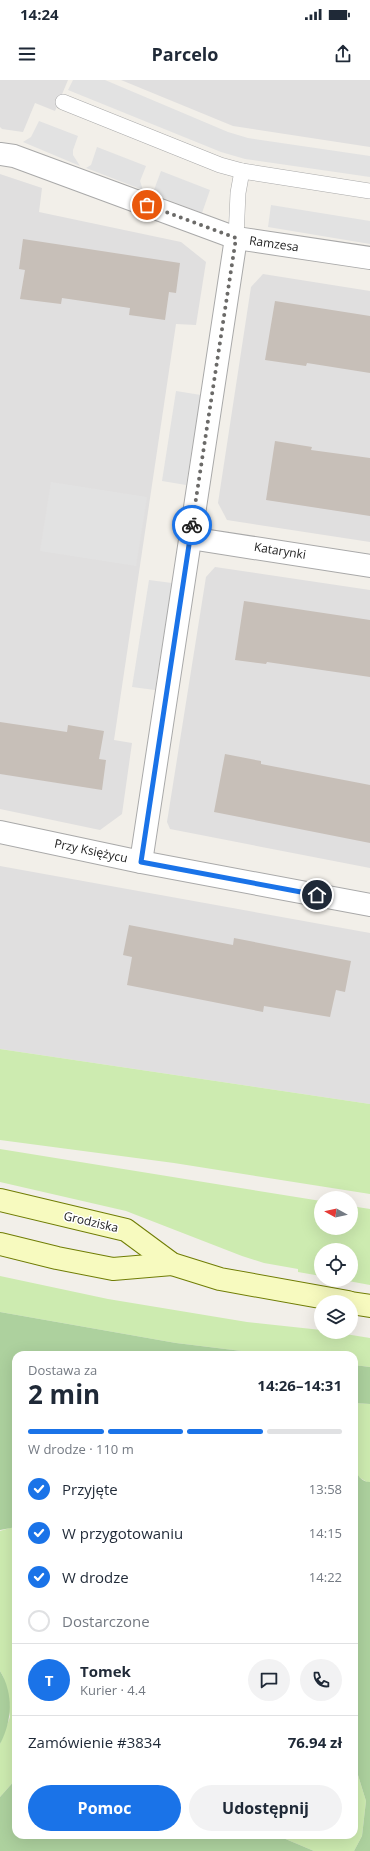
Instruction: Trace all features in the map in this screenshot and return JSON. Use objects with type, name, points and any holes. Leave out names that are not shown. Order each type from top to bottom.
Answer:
[{"type":"main road","name":"Grodziska","points":[[0,1200],[126,1230],[172,1264]]},
{"type":"main road","name":"Grodziska","points":[[0,1244],[57,1258],[113,1268],[172,1264],[237,1283],[314,1296]]},
{"type":"main road","points":[[358,1303],[370,1306]]},
{"type":"street","name":"Ramzesa","points":[[0,154],[14,156],[236,238],[370,258]]},
{"type":"street","points":[[141,862],[236,238]]},
{"type":"street","name":"Katarynki","points":[[190,538],[370,566]]},
{"type":"street","name":"Przy Księżycu","points":[[0,832],[141,862],[370,905]]},
{"type":"lane","points":[[63,102],[220,165],[242,171],[370,191]]},
{"type":"lane","points":[[236,238],[238,193],[242,171]]},
{"type":"shaded area","points":[[0,80],[68,80],[55,111],[35,103],[23,132],[2,129],[0,127]]},
{"type":"shaded area","points":[[73,80],[105,80],[228,132],[248,138],[370,156],[370,177],[245,159],[221,152],[68,90]]},
{"type":"shaded area","points":[[121,80],[370,80],[370,147],[233,126]]},
{"type":"shaded area","points":[[39,121],[78,136],[73,150],[73,155],[80,166],[23,142],[31,137]]},
{"type":"shaded area","points":[[97,147],[146,166],[140,181],[143,190],[86,168],[91,165]]},
{"type":"shaded area","points":[[161,171],[210,190],[202,213],[148,192],[154,190]]},
{"type":"shaded area","points":[[0,174],[42,188],[39,212],[181,242],[206,262],[196,325],[176,324],[114,740],[132,743],[122,814],[100,830],[0,809]]},
{"type":"shaded area","points":[[271,205],[370,221],[370,244],[268,227]]},
{"type":"shaded area","points":[[263,274],[370,291],[370,542],[227,520],[218,503],[251,287]]},
{"type":"shaded area","points":[[176,391],[201,395],[186,485],[162,481]]},
{"type":"shaded area","points":[[51,482],[147,497],[136,566],[40,551]]},
{"type":"shaded area","points":[[215,567],[370,590],[370,868],[170,829],[167,822],[206,577]]},
{"type":"shaded area","points":[[149,580],[172,583],[155,690],[132,687]]},
{"type":"shaded area","points":[[0,866],[370,933],[370,1104],[0,1049]]},
{"type":"green space","points":[[0,1049],[370,1104],[370,1194],[174,1163],[0,1140]]},
{"type":"green space","points":[[0,1149],[314,1200],[314,1235],[358,1235],[358,1207],[370,1209],[370,1285],[358,1283],[358,1243],[314,1243],[314,1275],[298,1272],[298,1269],[264,1263],[242,1256],[126,1211],[0,1182]]},
{"type":"green space","points":[[0,1276],[108,1299],[247,1322],[314,1329],[314,1339],[358,1339],[358,1336],[370,1338],[370,1367],[358,1366],[358,1351],[241,1351],[176,1343],[0,1312]]},
{"type":"green space","points":[[0,1312],[176,1343],[241,1351],[12,1351],[12,1528],[0,1530]]},
{"type":"green space","points":[[358,1366],[370,1367],[370,1404],[358,1403]]},
{"type":"green space","points":[[358,1403],[370,1404],[370,1482],[367,1482],[358,1477]]},
{"type":"green space","points":[[358,1476],[364,1481],[370,1482],[370,1851],[354,1851],[362,1836],[366,1801],[358,1775]]},
{"type":"green space","points":[[12,1527],[12,1784],[0,1797],[0,1744],[10,1717],[3,1676],[0,1671],[0,1531]]},
{"type":"green space","points":[[0,1671],[8,1689],[10,1708],[7,1726],[0,1744]]},
{"type":"green space","points":[[358,1775],[366,1801],[362,1836],[354,1851],[314,1851],[286,1839],[358,1839]]},
{"type":"green space","points":[[12,1784],[12,1839],[286,1839],[314,1851],[0,1851],[0,1797]]},
{"type":"building","points":[[23,239],[180,263],[176,293],[169,292],[165,320],[129,315],[130,308],[62,298],[61,304],[20,299],[25,270],[19,269]]},
{"type":"building","points":[[275,301],[370,316],[370,373],[307,363],[306,366],[265,360]]},
{"type":"building","points":[[275,441],[312,447],[311,450],[370,458],[370,516],[266,500]]},
{"type":"building","points":[[244,601],[370,620],[370,677],[267,662],[266,664],[235,660]]},
{"type":"building","points":[[0,722],[67,732],[68,725],[104,731],[99,759],[106,760],[102,790],[0,774]]},
{"type":"building","points":[[225,754],[261,761],[261,764],[370,785],[370,843],[214,812]]},
{"type":"building","points":[[129,925],[233,945],[234,938],[351,961],[345,992],[336,990],[330,1017],[264,1006],[263,1012],[127,985],[132,957],[123,955]]},
{"type":"way so far","points":[[147,205],[236,238],[192,525]]},
{"type":"route","points":[[192,525],[141,862],[317,895]]}]
